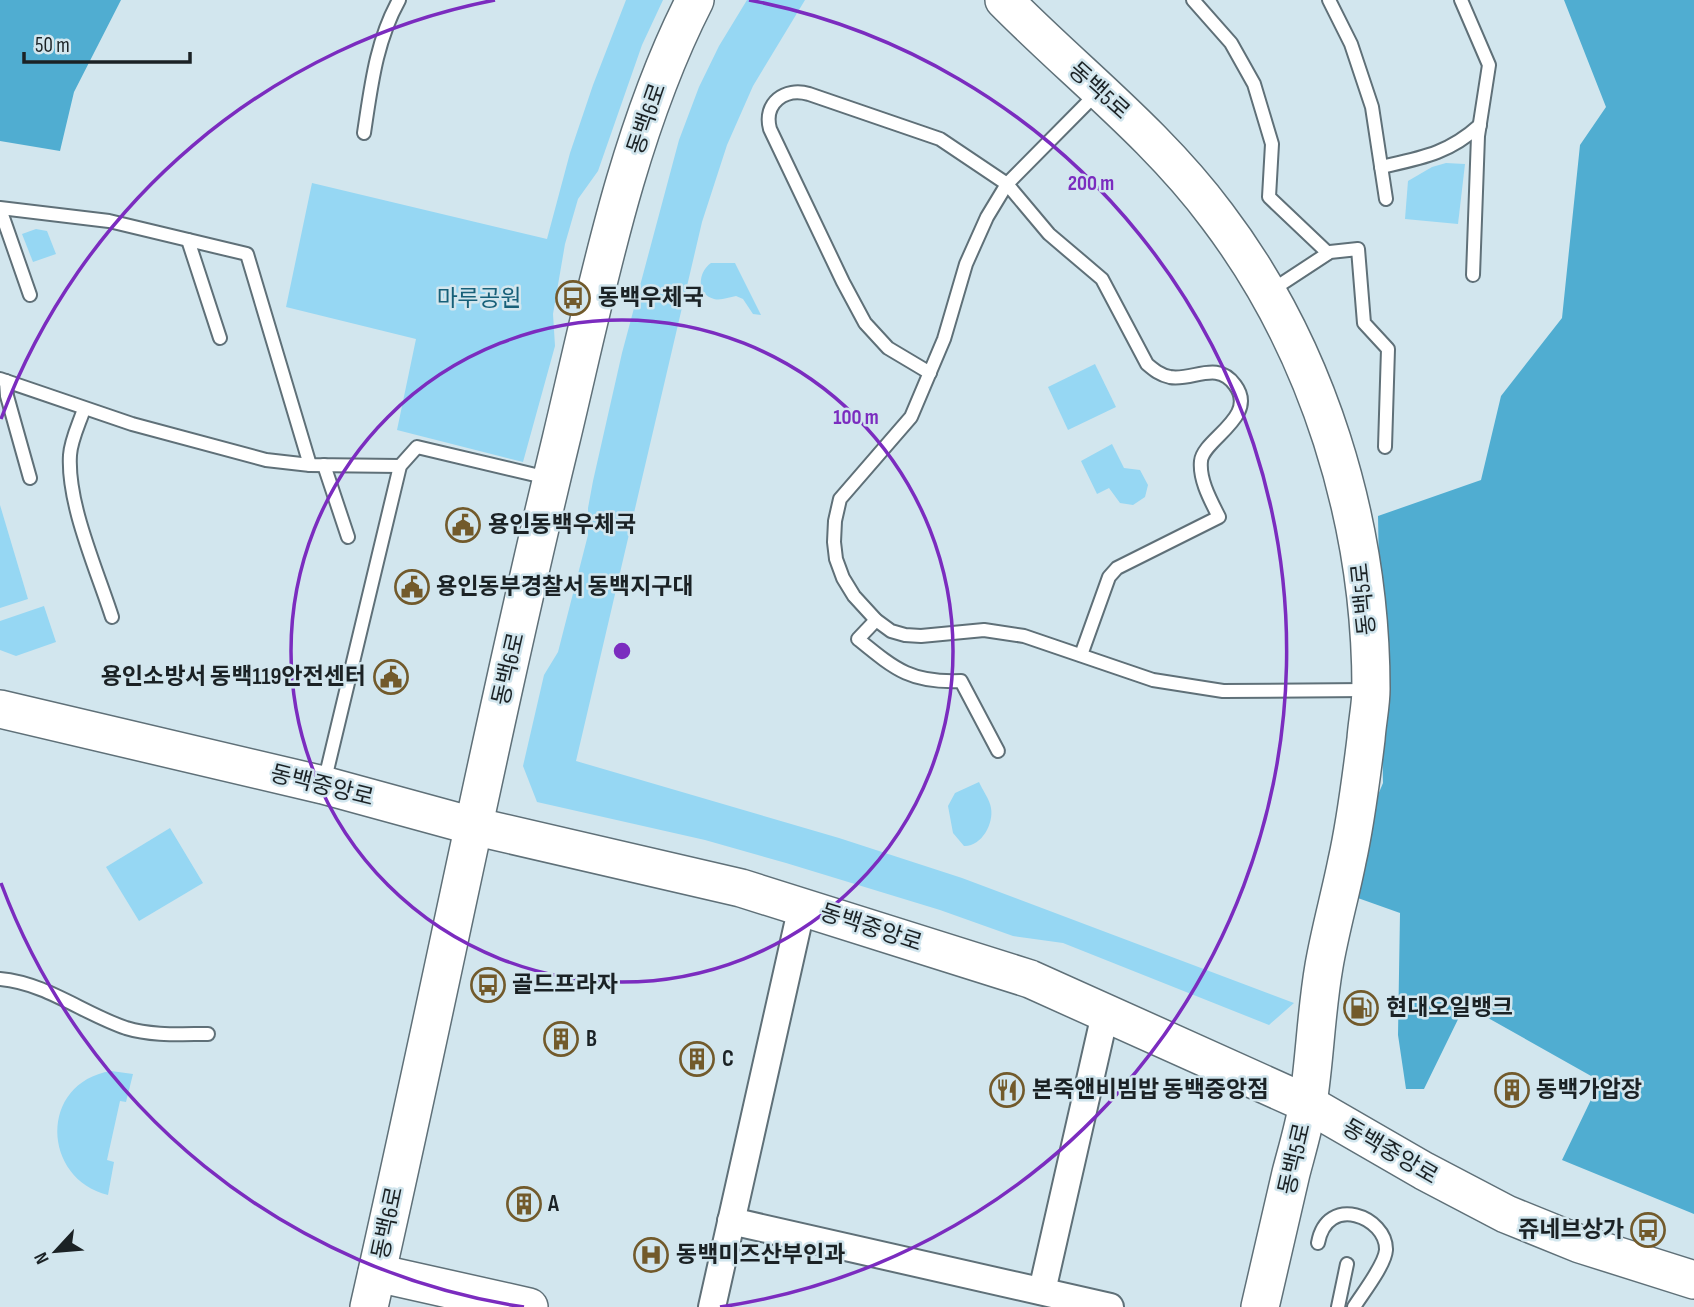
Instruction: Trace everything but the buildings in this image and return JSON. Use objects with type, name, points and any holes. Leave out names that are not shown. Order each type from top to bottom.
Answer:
[{"type":"street","name":"동백6로","points":[[373,1290],[551,479],[602,272],[631,163],[660,79],[695,0]]},
{"type":"street","name":"동백5로","points":[[1004,0],[1184,174],[1219,217],[1268,292],[1307,370],[1328,426],[1346,487],[1359,553],[1371,690],[1364,757],[1349,855],[1324,967],[1308,1104],[1260,1307]]},
{"type":"street","name":"동백중앙로","points":[[0,709],[323,785],[473,826],[741,888],[1030,979],[1308,1104],[1435,1178],[1506,1214],[1580,1244],[1694,1280]]},
{"type":"street","points":[[712,1307],[802,906]]},
{"type":"street","points":[[1042,1292],[1105,1014]]},
{"type":"street","points":[[731,1221],[1110,1307]]},
{"type":"street","points":[[373,1290],[529,1307]]},
{"type":"lane","points":[[364,133],[376,59],[383,34],[399,0]]},
{"type":"lane","points":[[1193,0],[1231,43],[1254,85],[1272,144],[1269,197],[1328,253]]},
{"type":"lane","points":[[1329,0],[1351,44],[1372,107],[1386,199]]},
{"type":"lane","points":[[1461,0],[1489,65],[1480,125],[1473,275]]},
{"type":"lane","points":[[1099,90],[1007,184],[975,242],[944,339],[911,417],[840,499],[835,521],[836,559],[843,578],[854,596],[876,620],[891,631],[905,635],[984,630],[1005,632],[1153,680],[1223,691],[1371,690]]},
{"type":"lane","points":[[930,373],[888,348],[865,323],[843,282],[767,120],[774,102],[790,91],[809,94],[940,139],[1007,184],[1049,234],[1102,279],[1147,364],[1158,373],[1173,377],[1214,372],[1225,376],[1235,385],[1240,396],[1232,425],[1208,446],[1201,459],[1202,475],[1219,517],[1117,568],[1109,577],[1081,655]]},
{"type":"lane","points":[[1381,167],[1431,156],[1461,141],[1480,125]]},
{"type":"lane","points":[[30,295],[0,208],[109,221],[247,254],[310,465]]},
{"type":"lane","points":[[188,240],[220,338]]},
{"type":"lane","points":[[1268,292],[1328,253],[1358,249],[1364,323],[1388,348],[1385,447]]},
{"type":"lane","points":[[3,380],[84,409],[242,455],[310,465],[400,466]]},
{"type":"lane","points":[[3,380],[30,478]]},
{"type":"lane","points":[[84,409],[71,452],[70,469],[77,510],[112,617]]},
{"type":"lane","points":[[323,785],[400,466],[417,447],[551,479]]},
{"type":"lane","points":[[324,465],[348,537]]},
{"type":"lane","points":[[876,620],[858,639],[895,669],[934,682],[961,681],[998,751]]},
{"type":"lane","points":[[0,979],[30,986],[130,1029],[208,1034]]},
{"type":"lane","points":[[1318,1243],[1320,1231],[1332,1219],[1347,1213],[1364,1217],[1380,1233],[1386,1250],[1380,1265],[1354,1307]]},
{"type":"lane","points":[[1338,1307],[1347,1264]]},
{"type":"green space","name":"마루공원","points":[[626,0],[663,0],[642,45],[598,171],[578,199],[565,244],[553,314],[555,346],[523,462],[397,430],[416,339],[286,307],[312,183],[547,239],[570,153]]},
{"type":"green space","points":[[747,0],[805,0],[753,86],[727,145],[702,222],[576,761],[839,838],[962,878],[1294,1003],[1269,1025],[1063,943],[1013,936],[940,910],[705,840],[537,802],[523,766],[544,675],[558,652],[588,535],[588,508],[593,481],[622,353],[679,140],[699,87],[719,46]]},
{"type":"green space","points":[[1446,163],[1465,164],[1458,224],[1405,219],[1408,181],[1432,167]]},
{"type":"green space","points":[[36,229],[47,231],[56,254],[33,262],[22,234]]},
{"type":"green space","points":[[711,263],[735,263],[761,315],[753,314],[743,299],[736,296],[717,299],[704,293],[701,277]]},
{"type":"green space","points":[[1095,364],[1116,407],[1068,430],[1048,387]]},
{"type":"green space","points":[[1112,444],[1124,468],[1140,470],[1148,485],[1145,497],[1133,505],[1120,503],[1109,488],[1097,494],[1081,461]]},
{"type":"green space","points":[[0,505],[28,599],[0,608]]},
{"type":"green space","points":[[44,606],[56,642],[16,656],[0,650],[0,621]]},
{"type":"green space","points":[[979,782],[990,805],[990,821],[981,839],[964,846],[953,833],[948,806],[955,793]]},
{"type":"green space","points":[[170,828],[203,883],[139,921],[106,867]]},
{"type":"green space","points":[[111,1071],[133,1074],[126,1102],[120,1101],[107,1160],[114,1162],[108,1195],[86,1186],[70,1171],[61,1152],[57,1132],[61,1111],[70,1093],[87,1079]]},
{"type":"shaded area","points":[[0,0],[121,0],[74,92],[60,151],[0,141]]},
{"type":"shaded area","points":[[1564,0],[1694,0],[1694,1214],[1562,1160],[1600,1081],[1465,1005],[1424,1089],[1406,1089],[1398,1035],[1400,913],[1355,897],[1370,814],[1383,783],[1378,516],[1481,480],[1501,396],[1562,318],[1580,145],[1606,107]]},
{"type":"place","name":"동백우체국","points":[[573,298]]},
{"type":"place","name":"용인동백우체국","points":[[463,525]]},
{"type":"place","name":"용인동부경찰서 동백지구대","points":[[412,587]]},
{"type":"place","name":"용인소방서 동백119안전센터","points":[[391,677]]},
{"type":"place","name":"골드프라자","points":[[488,985]]},
{"type":"place","name":"현대오일뱅크","points":[[1361,1008]]},
{"type":"place","name":"B","points":[[561,1039]]},
{"type":"place","name":"C","points":[[697,1059]]},
{"type":"place","name":"본죽앤비빔밥 동백중앙점","points":[[1007,1090]]},
{"type":"place","name":"동백가압장","points":[[1512,1090]]},
{"type":"place","name":"A","points":[[524,1204]]},
{"type":"place","name":"쥬네브상가","points":[[1648,1230]]},
{"type":"place","name":"동백미즈산부인과","points":[[651,1255]]}]
